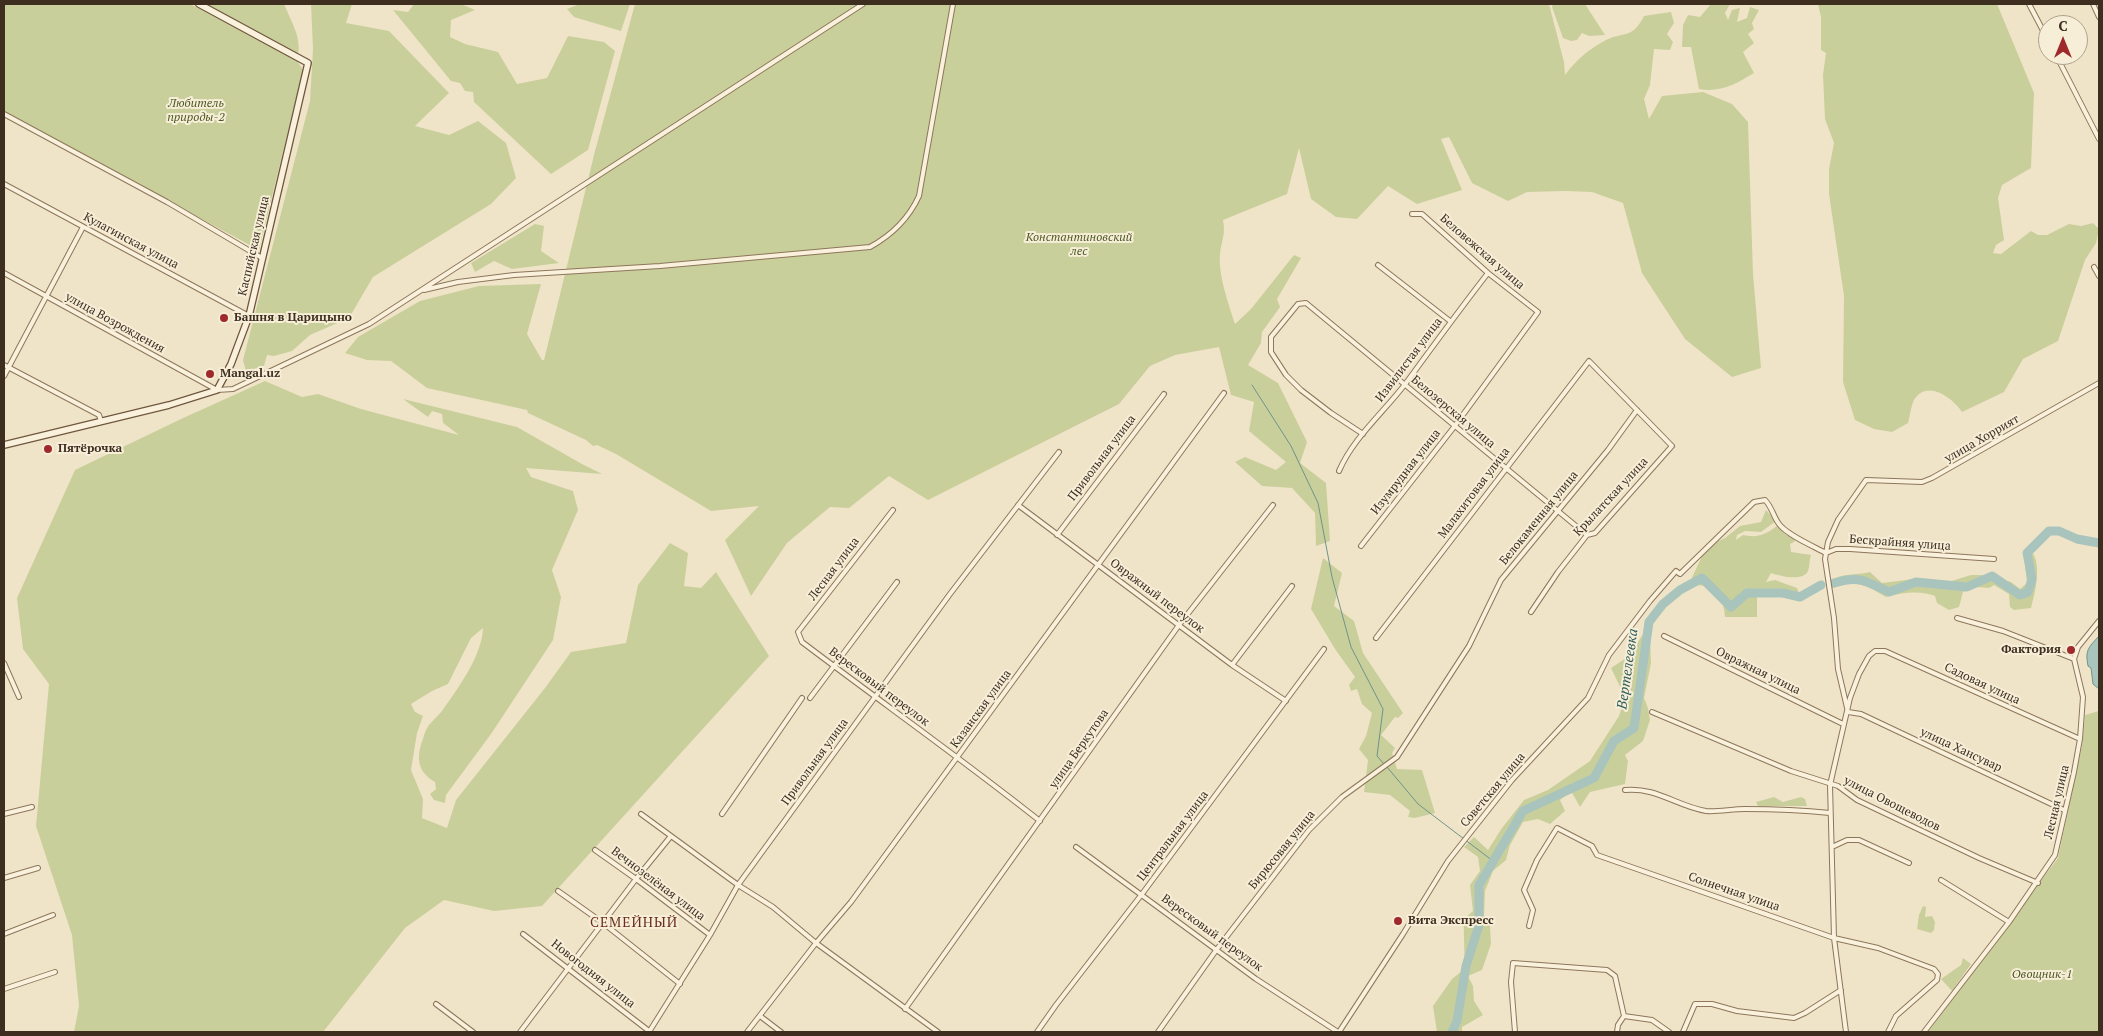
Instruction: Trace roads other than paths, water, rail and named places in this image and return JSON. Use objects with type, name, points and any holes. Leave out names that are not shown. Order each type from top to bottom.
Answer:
[{"type":"street","name":"Каспийская улица","points":[[199,4],[308,64],[248,316],[231,364],[217,390]]},
{"type":"street","points":[[4,444],[169,405],[217,390],[233,389],[369,324],[863,4]]},
{"type":"street","points":[[420,291],[458,282],[514,275],[660,266],[870,247],[888,237],[900,225],[913,210],[919,196],[953,4]]},
{"type":"street","points":[[2029,4],[2038,21]]},
{"type":"street","points":[[2093,4],[2099,17]]},
{"type":"street","points":[[2061,65],[2099,139]]},
{"type":"street","points":[[4,114],[167,202],[262,258]]},
{"type":"street","name":"Кулагинская улица","points":[[4,184],[248,316]]},
{"type":"street","name":"Беловежская улица","points":[[1412,214],[1422,214],[1488,273],[1538,312]]},
{"type":"street","points":[[4,376],[6,366],[83,227]]},
{"type":"street","points":[[1378,265],[1450,321]]},
{"type":"street","points":[[2094,267],[2099,276]]},
{"type":"street","name":"улица Возрождения","points":[[4,273],[217,390]]},
{"type":"street","name":"Извилистая улица","points":[[1339,471],[1345,457],[1405,384],[1450,321],[1488,273]]},
{"type":"street","name":"Белозерская улица","points":[[1363,434],[1331,413],[1302,390],[1286,375],[1271,352],[1271,337],[1298,304],[1306,303],[1587,535]]},
{"type":"street","name":"Изумрудная улица","points":[[1361,546],[1454,427],[1538,312]]},
{"type":"street","name":"Малахитовая улица","points":[[1376,638],[1588,361],[1637,410]]},
{"type":"street","points":[[6,366],[99,415],[102,421]]},
{"type":"street","name":"улица Хоррият","points":[[1826,553],[1828,542],[1838,520],[1866,480],[1922,482],[1932,478],[2099,383]]},
{"type":"street","name":"Привольная улица","points":[[1057,535],[1164,394]]},
{"type":"street","name":"Казанская улица","points":[[748,1032],[816,943],[851,902],[1224,394]]},
{"type":"street","name":"Крылатская улица","points":[[1531,612],[1558,572],[1587,535],[1595,533],[1672,446],[1637,410]]},
{"type":"street","name":"Белокаменная улица","points":[[1469,646],[1501,580],[1608,450],[1637,410]]},
{"type":"street","name":"Привольная улица","points":[[649,1032],[710,935],[738,886],[876,696],[1059,452]]},
{"type":"street","name":"Советская улица","points":[[1338,1032],[1402,937],[1448,861],[1512,780],[1588,698],[1609,656],[1650,601],[1676,571],[1680,574],[1754,502],[1764,500],[1769,505],[1779,524],[1787,531],[1826,553]]},
{"type":"street","name":"Овражный переулок","points":[[1018,505],[1232,665],[1286,701]]},
{"type":"street","name":"улица Беркутова","points":[[905,1008],[1179,625],[1273,505]]},
{"type":"street","name":"Лесная улица","points":[[802,642],[798,632],[893,510]]},
{"type":"street","name":"Бескрайняя улица","points":[[1826,553],[1836,549],[1873,550],[1994,559]]},
{"type":"street","points":[[1826,553],[1826,568],[1834,618],[1838,669],[1848,712],[1843,724],[1830,785],[1834,938],[1846,1032]]},
{"type":"street","points":[[810,698],[897,582]]},
{"type":"street","points":[[1232,665],[1292,586]]},
{"type":"street","points":[[1957,618],[2003,631],[2074,659],[2078,647],[2099,622]]},
{"type":"street","name":"Овражная улица","points":[[1664,636],[1843,724]]},
{"type":"street","name":"Вересковый переулок","points":[[802,642],[957,759],[996,786],[1040,821]]},
{"type":"street","name":"Бирюсовая улица","points":[[1158,1032],[1217,949],[1309,830],[1342,798],[1398,757],[1469,646]]},
{"type":"street","name":"Центральная улица","points":[[1037,1032],[1324,649]]},
{"type":"street","name":"Садовая улица","points":[[1848,712],[1850,698],[1859,674],[1869,656],[1875,650],[1885,650],[2080,739]]},
{"type":"street","name":"Лесная улица","points":[[1924,1032],[2038,883],[2055,855],[2080,739],[2083,697],[2074,659]]},
{"type":"street","points":[[4,663],[20,697]]},
{"type":"street","points":[[722,814],[802,698]]},
{"type":"street","name":"улица Овощеводов","points":[[1652,712],[1791,771],[1838,786],[1857,800],[1971,854],[2038,883]]},
{"type":"street","name":"улица Хансувар","points":[[1848,712],[1860,714],[2064,810]]},
{"type":"street","points":[[1625,790],[1640,789],[1653,792],[1707,811],[1786,809],[1830,813]]},
{"type":"street","points":[[4,814],[32,807]]},
{"type":"street","points":[[641,814],[738,886],[774,907],[816,943],[938,1032]]},
{"type":"street","name":"Солнечная улица","points":[[1529,926],[1533,910],[1524,890],[1537,860],[1558,828],[1592,846],[1596,855],[1834,938],[1878,948],[1934,969],[1938,974],[1937,980],[1896,1016],[1888,1032]]},
{"type":"street","points":[[520,1032],[671,836]]},
{"type":"street","points":[[1832,847],[1847,840],[1859,840],[1909,863]]},
{"type":"street","name":"Вересковый переулок","points":[[1076,847],[1256,979],[1338,1032]]},
{"type":"street","name":"Вечнозелёная улица","points":[[594,850],[710,935]]},
{"type":"street","points":[[4,878],[38,868]]},
{"type":"street","points":[[1941,880],[2009,922]]},
{"type":"street","points":[[558,891],[603,923],[680,984]]},
{"type":"street","points":[[4,934],[53,915]]},
{"type":"street","name":"Новогодняя улица","points":[[523,934],[649,1032]]},
{"type":"street","points":[[1515,1032],[1511,982],[1513,963],[1607,970],[1615,976],[1618,982],[1624,1016],[1618,1025],[1617,1032]]},
{"type":"street","points":[[4,988],[55,972]]},
{"type":"street","points":[[1683,1032],[1695,1004],[1712,1004],[1737,1011],[1794,1018],[1841,990]]},
{"type":"street","points":[[436,1004],[473,1032]]},
{"type":"street","points":[[760,1016],[780,1032]]},
{"type":"street","points":[[1624,1016],[1652,1020],[1669,1032]]},
{"type":"water","points":[[2099,636],[2099,689],[2093,684],[2087,653]]},
{"type":"waterway","points":[[1252,385],[1291,446],[1318,503],[1332,577],[1351,647],[1383,709],[1377,756],[1384,764]]},
{"type":"waterway","name":"Вертелеевка","points":[[1834,583],[1856,579],[1889,592],[1916,582],[1967,587],[1992,576],[2020,595],[2028,592],[2032,579],[2027,553],[2049,531],[2059,531],[2077,539],[2099,543]]},
{"type":"waterway","name":"Вертелеевка","points":[[1452,1032],[1457,1021],[1466,966],[1479,925],[1479,885],[1523,811],[1594,778],[1614,741],[1634,728],[1649,622],[1663,604],[1680,590],[1702,578],[1731,607],[1747,593],[1783,593],[1800,597],[1821,585]]},
{"type":"waterway","points":[[1387,767],[1418,804],[1493,861]]},
{"type":"place","name":"Башня в Царицыно","points":[[224,318]]},
{"type":"place","name":"Mangal.uz","points":[[210,374]]},
{"type":"place","name":"Пятёрочка","points":[[48,449]]},
{"type":"place","name":"Фактория","points":[[2071,650]]},
{"type":"place","name":"Вита Экспресс","points":[[1398,921]]},
{"type":"district","name":"СЕМЕЙНЫЙ","points":[[634,923]]},
{"type":"park label","name":"Любитель природы-2","points":[[196,111]]},
{"type":"park label","name":"Константиновский лес","points":[[1079,245]]},
{"type":"park label","name":"Овощник-1","points":[[2042,975]]}]
